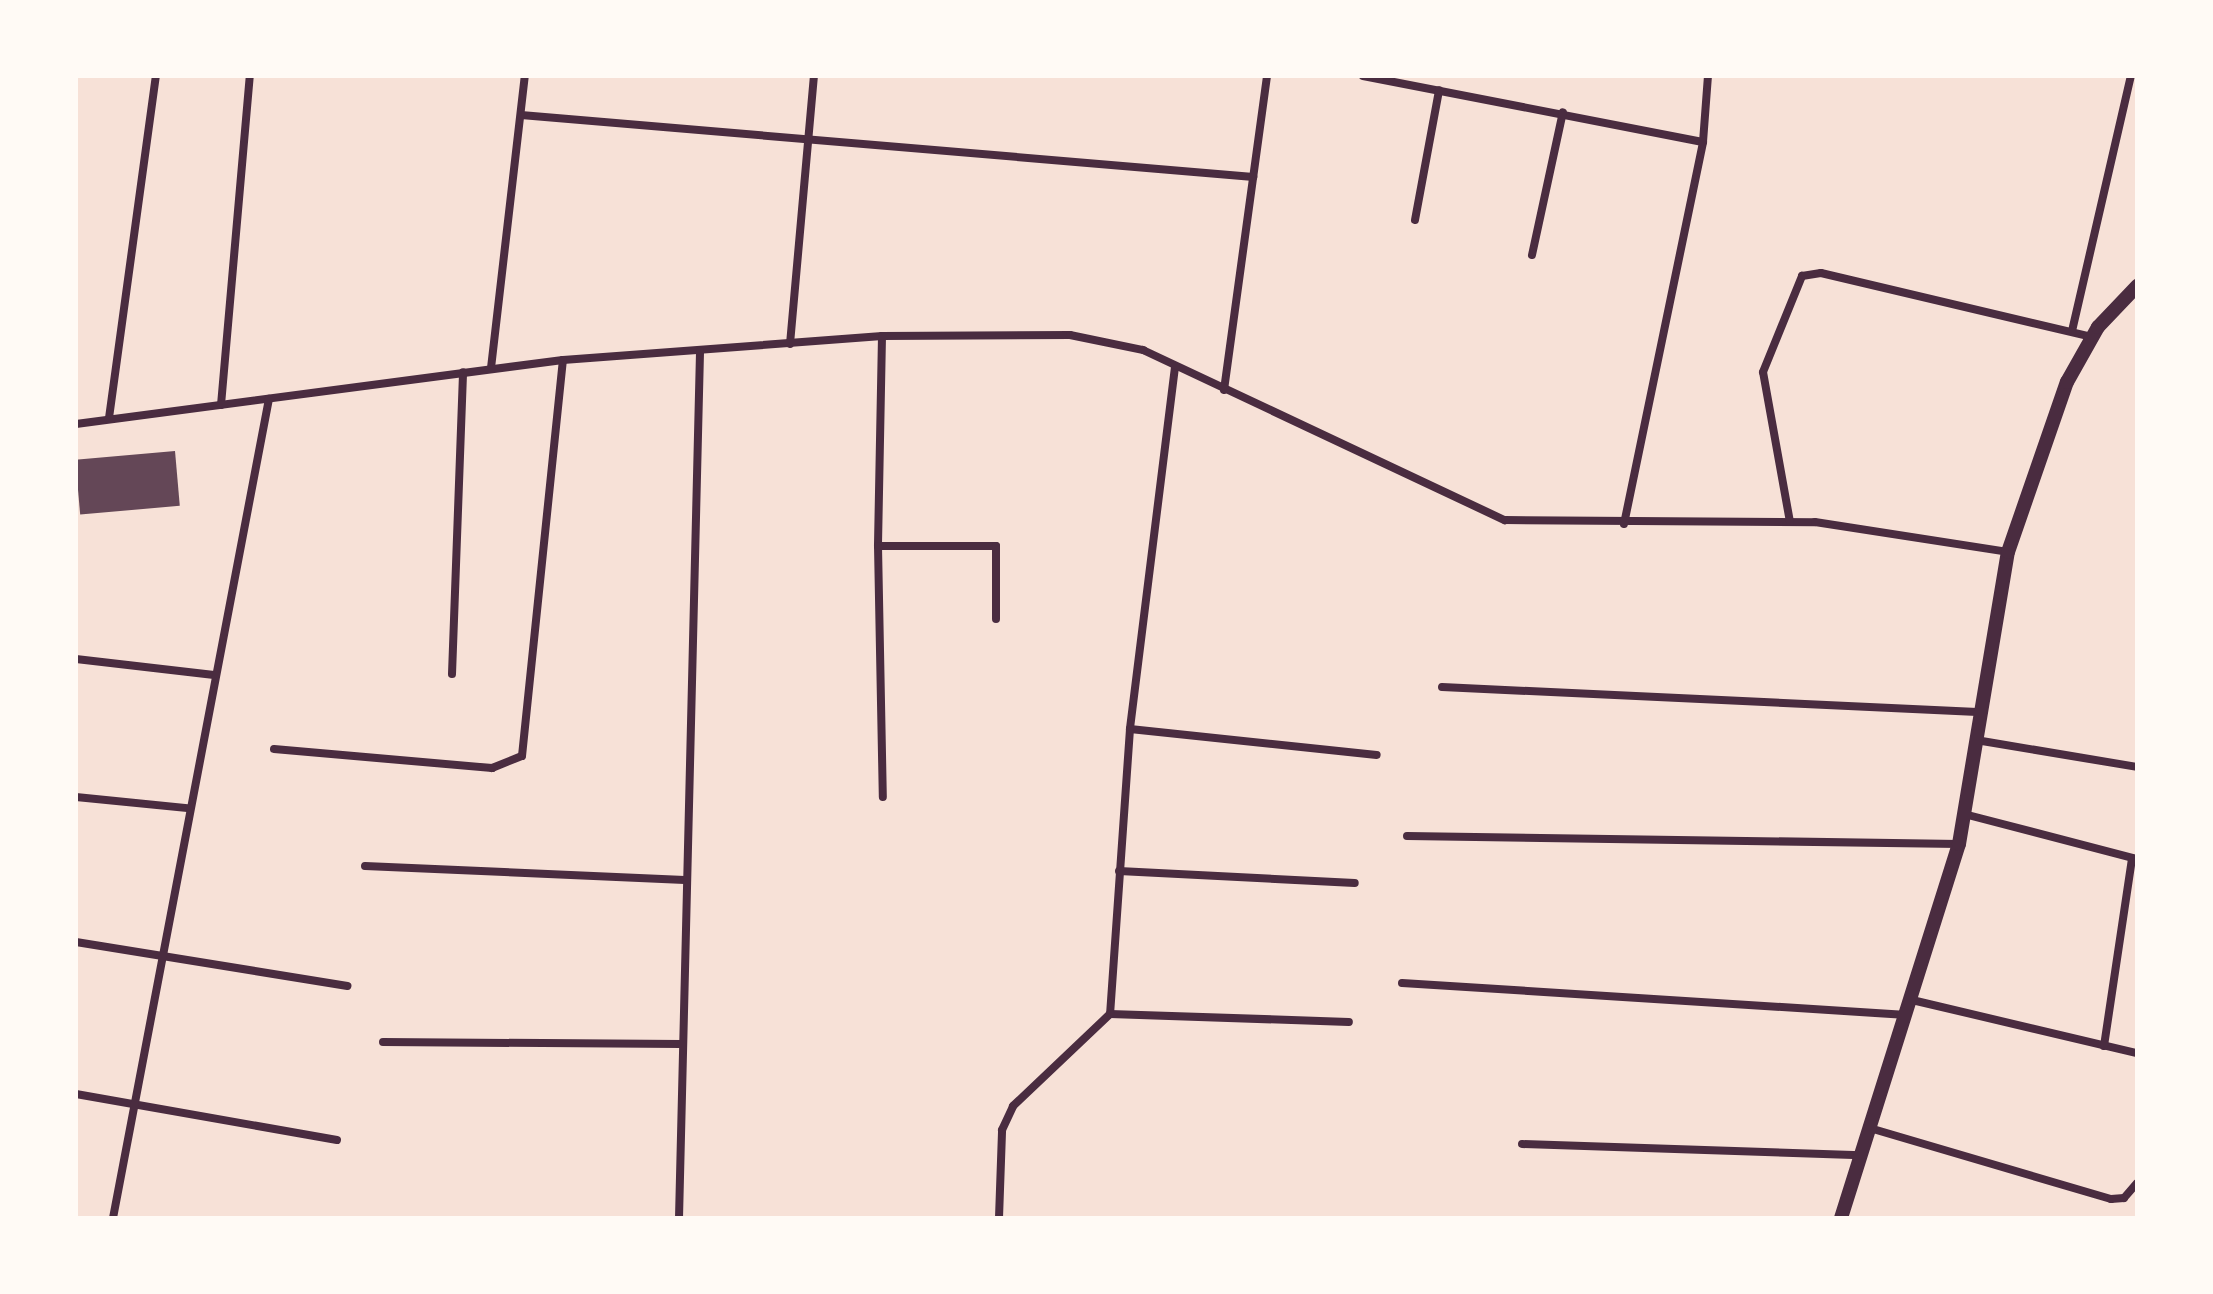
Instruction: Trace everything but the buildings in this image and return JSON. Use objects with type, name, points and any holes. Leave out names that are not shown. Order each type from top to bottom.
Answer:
[{"type":"street","points":[[109,418],[156,76]]},
{"type":"street","points":[[221,405],[250,76]]},
{"type":"street","points":[[491,368],[525,76]]},
{"type":"street","points":[[790,344],[814,76]]},
{"type":"street","points":[[1224,390],[1267,76]]},
{"type":"street","points":[[1363,76],[1563,112],[1703,142]]},
{"type":"street","points":[[1624,524],[1703,142],[1708,76]]},
{"type":"street","points":[[2072,331],[2131,76]]},
{"type":"street","points":[[1415,220],[1439,90]]},
{"type":"street","points":[[1532,255],[1563,112]]},
{"type":"street","points":[[521,115],[1253,177]]},
{"type":"street","points":[[1790,522],[1763,372],[1802,276],[1821,273],[2091,337]]},
{"type":"street","points":[[1841,1218],[1865,1155],[1959,844],[1977,712],[2008,552],[2091,337],[2137,286]]},
{"type":"street","points":[[76,424],[563,360],[882,336],[1070,335],[1143,350],[1505,520],[1624,524],[1790,522],[2008,552]]},
{"type":"street","points":[[882,336],[878,546],[883,797]]},
{"type":"street","points":[[679,1218],[700,351]]},
{"type":"street","points":[[274,749],[492,768],[522,756],[563,360]]},
{"type":"street","points":[[999,1218],[1002,1130],[1013,1106],[1110,1014],[1130,729],[1175,367]]},
{"type":"street","points":[[452,674],[463,372]]},
{"type":"street","points":[[113,1218],[158,956],[269,399]]},
{"type":"street","points":[[878,546],[996,546],[996,619]]},
{"type":"street","points":[[76,659],[214,675]]},
{"type":"street","points":[[1442,687],[1977,712]]},
{"type":"street","points":[[1130,729],[1377,755]]},
{"type":"street","points":[[1975,740],[2137,767]]},
{"type":"street","points":[[76,797],[187,808]]},
{"type":"street","points":[[1964,814],[2135,859],[2104,1046]]},
{"type":"street","points":[[1407,836],[1959,844]]},
{"type":"street","points":[[365,866],[685,880]]},
{"type":"street","points":[[1119,871],[1355,883]]},
{"type":"street","points":[[76,942],[347,986]]},
{"type":"street","points":[[1402,983],[1907,1015]]},
{"type":"street","points":[[1912,1000],[2137,1053]]},
{"type":"street","points":[[1110,1014],[1349,1022]]},
{"type":"street","points":[[383,1042],[681,1044]]},
{"type":"street","points":[[76,1094],[337,1140]]},
{"type":"street","points":[[1873,1129],[2111,1199],[2124,1198],[2137,1183]]},
{"type":"street","points":[[1522,1144],[1865,1155]]}]
